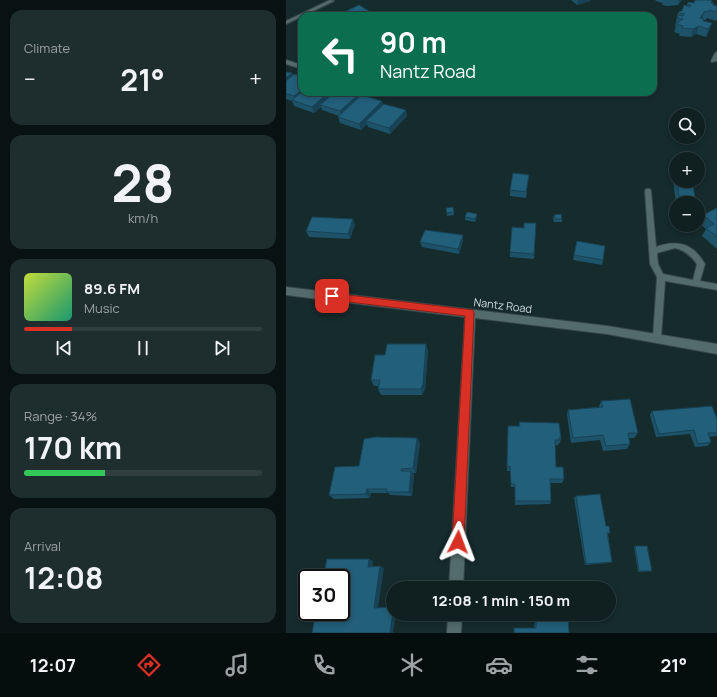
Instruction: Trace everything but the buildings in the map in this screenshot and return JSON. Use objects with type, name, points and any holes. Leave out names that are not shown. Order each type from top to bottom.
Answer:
[{"type":"street","points":[[286,62],[298,66]]},
{"type":"street","name":"Nantz Road","points":[[286,291],[607,330],[717,349]]},
{"type":"street","points":[[456,581],[470,313]]},
{"type":"street","points":[[454,633],[455,621]]},
{"type":"lane","points":[[309,12],[332,1]]},
{"type":"lane","points":[[286,23],[298,17]]},
{"type":"lane","points":[[648,191],[654,264],[661,277],[657,338]]},
{"type":"lane","points":[[654,251],[667,246],[681,246],[693,253],[701,264],[696,283]]},
{"type":"lane","points":[[661,277],[717,286]]},
{"type":"route","points":[[332,296],[470,313],[458,542]]}]
